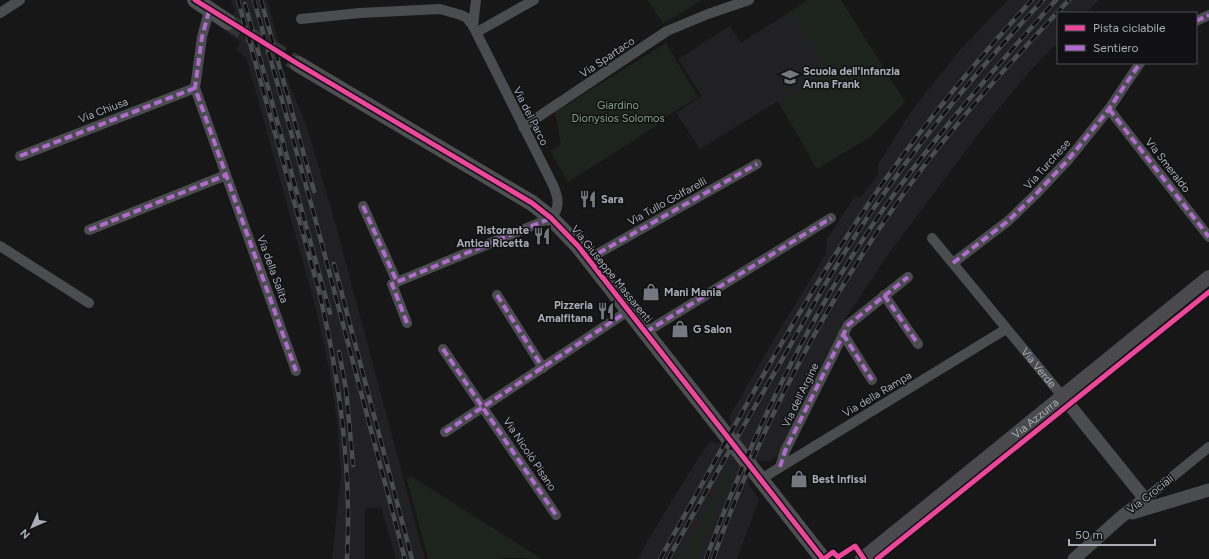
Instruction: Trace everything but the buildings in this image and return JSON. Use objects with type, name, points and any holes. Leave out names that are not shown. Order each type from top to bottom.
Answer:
[{"type":"main road","points":[[195,0],[209,11],[228,22]]},
{"type":"main road","name":"Via Giuseppe Massarenti","points":[[298,64],[532,203],[552,218],[574,240],[823,559]]},
{"type":"main road","name":"Via Azzurra","points":[[862,559],[1209,278]]},
{"type":"street","points":[[0,13],[20,0]]},
{"type":"street","points":[[476,0],[475,29],[534,0]]},
{"type":"street","name":"Via Spartaco","points":[[708,14],[726,0]]},
{"type":"street","name":"Via Spartaco","points":[[523,127],[667,31],[708,14],[749,0]]},
{"type":"street","name":"Via del Parco","points":[[301,19],[360,13],[440,9],[467,18],[475,29],[557,194],[558,207],[552,218]]},
{"type":"street","name":"Via della Salita","points":[[209,11],[202,37],[195,88],[296,371]]},
{"type":"street","points":[[1197,21],[1209,15]]},
{"type":"street","name":"Via Turchese","points":[[953,263],[1008,221],[1036,195],[1068,160],[1109,109],[1139,64]]},
{"type":"street","name":"Via Chiusa","points":[[20,156],[195,88]]},
{"type":"street","name":"Via Smeraldo","points":[[1109,109],[1209,236]]},
{"type":"street","name":"Via Tullo Golfarelli","points":[[588,259],[757,164]]},
{"type":"street","points":[[89,230],[226,176]]},
{"type":"street","points":[[363,206],[397,282]]},
{"type":"street","points":[[407,323],[392,284],[552,218]]},
{"type":"street","name":"Via Giuseppe Massarenti","points":[[646,332],[831,218]]},
{"type":"street","name":"Via Verde","points":[[932,238],[1145,499]]},
{"type":"street","points":[[0,246],[89,303]]},
{"type":"street","name":"Via dell'Argine","points":[[780,467],[785,451],[848,325],[908,277]]},
{"type":"street","points":[[497,294],[544,368]]},
{"type":"street","points":[[884,295],[918,344]]},
{"type":"street","points":[[445,432],[544,368],[628,311]]},
{"type":"street","name":"Via della Rampa","points":[[761,479],[1006,330]]},
{"type":"street","points":[[843,334],[872,380]]},
{"type":"street","name":"Via Nicolò Pisano","points":[[443,349],[556,515]]},
{"type":"street","name":"Via Crociali","points":[[1074,559],[1120,517],[1145,499],[1209,447]]},
{"type":"street","points":[[1120,517],[1209,490]]},
{"type":"shaded area","points":[[231,0],[267,0],[279,43],[281,64],[307,127],[333,215],[425,559],[396,559],[381,507],[365,508],[365,559],[332,559],[341,475],[337,421],[330,373],[316,309],[246,57],[236,50],[241,42],[223,30],[235,12]]},
{"type":"shaded area","name":"Scuola dell'Infanzia Anna Frank","points":[[808,0],[841,0],[905,102],[870,137],[817,169],[778,101],[700,149],[676,113],[702,96],[678,59],[730,26],[741,43]]},
{"type":"shaded area","points":[[1008,0],[1099,0],[1087,12],[1057,12],[1057,43],[1030,71],[986,124],[887,256],[847,316],[818,372],[778,456],[769,461],[758,461],[748,483],[759,500],[737,559],[638,559],[652,533],[699,457],[711,441],[719,444],[731,424],[729,417],[826,254],[827,239],[854,197],[861,197],[879,173],[877,166],[912,110],[959,51]]},
{"type":"green space","points":[[648,0],[702,0],[663,24]]},
{"type":"green space","points":[[808,0],[841,0],[905,102],[870,137],[817,169],[781,102],[830,71],[792,11]]},
{"type":"green space","name":"Giardino Dionysios Solomos","points":[[666,43],[698,97],[657,122],[658,125],[568,182],[550,151],[561,144],[555,112]]},
{"type":"green space","points":[[728,468],[731,470],[732,474],[713,513],[698,559],[681,559]]},
{"type":"green space","points":[[411,476],[542,559],[428,559],[407,480]]},
{"type":"tunnel","points":[[228,22],[298,64]]},
{"type":"railway","points":[[238,0],[320,295],[327,328],[339,393],[346,459],[348,492],[347,559]]},
{"type":"railway","points":[[254,0],[315,218],[405,559]]},
{"type":"railway","points":[[261,0],[314,191]]},
{"type":"railway","points":[[660,559],[787,334],[813,290],[869,203],[947,98],[1032,0]]},
{"type":"railway","points":[[668,559],[840,259],[864,223],[895,178],[955,100],[998,49],[1043,0]]},
{"type":"railway","points":[[706,559],[742,468],[783,380],[805,336],[855,252],[882,211],[923,156],[988,77],[1056,0]]},
{"type":"railway","points":[[1058,12],[1069,0]]},
{"type":"railway","points":[[245,4],[330,313]]},
{"type":"railway","points":[[713,559],[733,506],[779,402],[805,352],[862,255],[927,162],[996,79],[1057,13]]},
{"type":"railway","points":[[334,264],[412,559]]},
{"type":"railway","points":[[339,352],[346,389],[353,465]]},
{"type":"marked path","points":[[209,11],[202,37],[195,88],[296,371]]},
{"type":"marked path","points":[[1197,21],[1209,15]]},
{"type":"marked path","points":[[953,263],[1008,221],[1068,160],[1109,109],[1139,64]]},
{"type":"marked path","points":[[20,156],[195,88]]},
{"type":"marked path","points":[[1109,109],[1209,237]]},
{"type":"marked path","points":[[588,259],[757,164]]},
{"type":"marked path","points":[[89,230],[226,175]]},
{"type":"marked path","points":[[363,206],[397,282]]},
{"type":"marked path","points":[[407,323],[392,284],[551,218]]},
{"type":"marked path","points":[[646,332],[831,218]]},
{"type":"marked path","points":[[780,467],[785,451],[848,325],[908,277]]},
{"type":"marked path","points":[[497,295],[543,368]]},
{"type":"marked path","points":[[884,295],[918,344]]},
{"type":"marked path","points":[[445,432],[628,311]]},
{"type":"marked path","points":[[843,334],[872,380]]},
{"type":"marked path","points":[[443,349],[556,515]]},
{"type":"cycle path","points":[[195,0],[298,64],[532,203],[551,218],[578,246],[823,559]]},
{"type":"cycle path","points":[[877,559],[1209,292]]},
{"type":"cycle path","points":[[824,559],[833,552],[838,557],[855,546],[864,559]]},
{"type":"place","name":"Scuola dell'Infanzia Anna Frank","points":[[790,77]]},
{"type":"place","name":"Sara","points":[[588,199]]},
{"type":"place","name":"Ristorante Antica Ricetta","points":[[542,236]]},
{"type":"place","name":"Mani Mania","points":[[651,292]]},
{"type":"place","name":"Pizzeria Amalfitana","points":[[606,311]]},
{"type":"place","name":"G Salon","points":[[680,329]]},
{"type":"place","name":"Best Infissi","points":[[799,479]]}]
